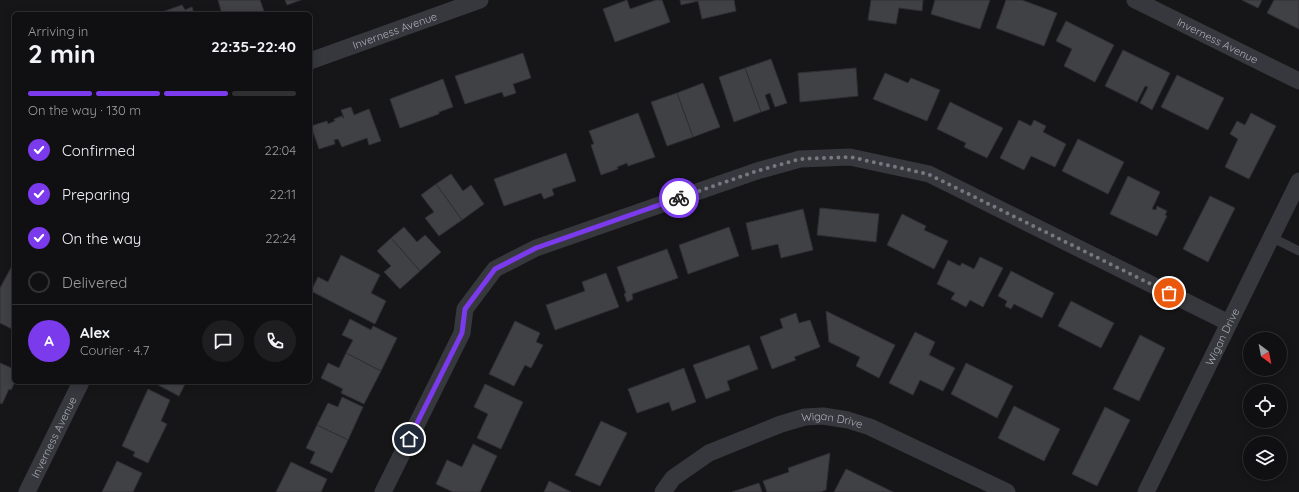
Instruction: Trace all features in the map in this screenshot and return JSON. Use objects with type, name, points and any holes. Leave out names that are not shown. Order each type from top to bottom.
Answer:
[{"type":"street","name":"Inverness Avenue","points":[[312,60],[480,0]]},
{"type":"street","name":"Inverness Avenue","points":[[1136,0],[1299,81]]},
{"type":"street","points":[[383,492],[462,333],[465,309],[495,269],[536,248],[749,174],[800,159],[850,157],[928,174],[1229,323]]},
{"type":"street","name":"Wigan Drive","points":[[1146,492],[1299,181]]},
{"type":"street","name":"Inverness Avenue","points":[[27,492],[80,384]]},
{"type":"street","name":"Wigan Drive","points":[[663,492],[673,478],[709,453],[781,424],[805,417],[823,416],[848,420],[870,427],[1007,492]]},
{"type":"lane","points":[[1271,237],[1299,251]]},
{"type":"building","points":[[218,0],[260,0],[264,12],[221,12]]},
{"type":"building","points":[[285,0],[301,0],[287,5]]},
{"type":"building","points":[[627,0],[630,9],[656,0],[662,0],[670,22],[615,42],[603,9]]},
{"type":"building","points":[[680,0],[734,0],[736,11],[702,19],[698,1],[681,5]]},
{"type":"building","points":[[871,0],[923,0],[922,11],[899,8],[896,24],[868,20]]},
{"type":"building","points":[[935,0],[990,0],[980,29],[931,14]]},
{"type":"building","points":[[1006,0],[1022,0],[1057,13],[1044,46],[996,28]]},
{"type":"building","points":[[1242,0],[1262,0],[1258,8]]},
{"type":"building","points":[[1274,0],[1299,0],[1299,29],[1267,13]]},
{"type":"building","points":[[182,5],[185,10],[192,7],[193,12],[162,12]]},
{"type":"building","points":[[1066,21],[1114,45],[1095,82],[1064,66],[1072,49],[1056,41]]},
{"type":"building","points":[[1123,50],[1170,73],[1152,110],[1140,103],[1148,87],[1145,86],[1137,102],[1105,86]]},
{"type":"building","points":[[523,53],[531,78],[513,84],[516,93],[504,97],[502,92],[465,104],[455,76]]},
{"type":"building","points":[[771,59],[787,103],[775,107],[770,93],[765,95],[770,109],[761,112],[745,68]]},
{"type":"building","points":[[745,68],[761,112],[734,122],[719,77]]},
{"type":"building","points":[[856,68],[858,96],[800,102],[798,73]]},
{"type":"building","points":[[885,73],[908,83],[911,78],[940,90],[927,121],[873,99]]},
{"type":"building","points":[[1177,75],[1224,98],[1208,130],[1161,107]]},
{"type":"building","points":[[443,79],[453,107],[439,112],[439,114],[400,128],[390,99]]},
{"type":"building","points":[[703,83],[720,127],[693,137],[677,93]]},
{"type":"building","points":[[677,93],[693,137],[667,146],[651,102]]},
{"type":"building","points":[[950,102],[1003,128],[987,158],[964,147],[966,143],[937,129]]},
{"type":"building","points":[[351,107],[354,115],[369,109],[381,141],[369,145],[367,138],[342,147],[338,139],[334,140],[335,144],[319,149],[312,126],[327,121],[328,124],[335,121],[334,119],[342,116],[344,118],[341,110]]},
{"type":"building","points":[[638,113],[655,157],[628,166],[627,163],[617,167],[618,169],[601,175],[591,145],[594,144],[589,131]]},
{"type":"building","points":[[1251,113],[1276,126],[1249,179],[1225,167],[1238,139],[1230,134],[1237,121],[1245,125]]},
{"type":"building","points":[[1019,120],[1031,126],[1034,120],[1046,126],[1043,132],[1066,144],[1055,167],[1031,156],[1024,170],[1000,158]]},
{"type":"building","points":[[1078,139],[1124,162],[1108,194],[1062,171]]},
{"type":"building","points":[[566,153],[576,181],[552,189],[554,195],[544,199],[541,193],[504,206],[494,179]]},
{"type":"building","points":[[451,174],[463,191],[471,185],[484,204],[462,220],[436,184]]},
{"type":"building","points":[[1128,176],[1160,192],[1152,209],[1156,210],[1157,206],[1167,211],[1165,215],[1167,216],[1157,236],[1110,214]]},
{"type":"building","points":[[436,184],[462,220],[439,236],[425,218],[434,212],[421,195]]},
{"type":"building","points":[[1210,196],[1235,208],[1208,262],[1183,249]]},
{"type":"building","points":[[820,208],[879,214],[876,242],[817,235]]},
{"type":"building","points":[[803,209],[813,250],[781,258],[778,244],[752,250],[746,223]]},
{"type":"building","points":[[902,214],[926,226],[924,230],[948,241],[934,269],[887,245]]},
{"type":"building","points":[[404,227],[417,242],[425,235],[441,252],[420,271],[391,238]]},
{"type":"building","points":[[729,227],[739,256],[688,274],[679,245]]},
{"type":"building","points":[[391,238],[420,271],[400,289],[384,272],[391,266],[377,251]]},
{"type":"building","points":[[667,249],[678,278],[632,294],[633,299],[627,302],[624,294],[626,293],[617,267]]},
{"type":"building","points":[[341,255],[380,275],[371,293],[386,301],[375,324],[312,292],[318,277],[328,282]]},
{"type":"building","points":[[980,257],[1003,268],[983,307],[970,300],[966,307],[951,299],[955,293],[937,284],[948,260],[960,266],[962,263],[974,269]]},
{"type":"building","points":[[12,266],[12,329],[0,323],[0,288]]},
{"type":"building","points":[[1011,271],[1054,293],[1042,318],[1014,304],[1011,309],[1005,306],[1007,301],[998,296]]},
{"type":"building","points":[[606,273],[619,307],[555,330],[546,305],[585,291],[582,282]]},
{"type":"building","points":[[1071,301],[1114,323],[1101,348],[1058,326]]},
{"type":"building","points":[[826,311],[895,345],[879,378],[856,366],[860,357],[829,342]]},
{"type":"building","points":[[796,313],[799,323],[810,320],[820,347],[794,357],[796,360],[772,369],[760,337],[783,328],[780,319]]},
{"type":"building","points":[[350,319],[371,330],[373,326],[397,338],[381,371],[346,353],[353,340],[342,335]]},
{"type":"building","points":[[515,321],[540,333],[536,342],[543,345],[531,368],[525,365],[514,386],[489,374]]},
{"type":"building","points":[[915,332],[935,342],[929,355],[955,368],[943,391],[920,380],[913,395],[889,383]]},
{"type":"building","points":[[1140,335],[1165,348],[1139,401],[1113,389]]},
{"type":"building","points":[[749,345],[758,369],[727,381],[730,390],[706,399],[693,365]]},
{"type":"building","points":[[346,353],[381,371],[364,404],[341,393],[343,389],[321,378],[328,363],[339,368]]},
{"type":"building","points":[[0,363],[12,368],[12,384],[14,384],[11,390],[9,389],[2,404],[0,403]]},
{"type":"building","points":[[966,363],[1013,386],[997,418],[951,394]]},
{"type":"building","points":[[684,368],[696,402],[672,411],[669,402],[637,413],[628,389]]},
{"type":"building","points":[[159,384],[185,384],[179,396],[158,385]]},
{"type":"building","points":[[485,384],[523,402],[501,449],[477,438],[488,414],[474,407]]},
{"type":"building","points":[[148,389],[170,400],[161,421],[167,424],[148,463],[133,456],[135,452],[122,446]]},
{"type":"building","points":[[342,397],[363,407],[348,440],[317,425],[328,403],[338,407]]},
{"type":"building","points":[[1014,406],[1060,429],[1044,461],[998,438]]},
{"type":"building","points":[[1105,407],[1130,420],[1097,486],[1072,474]]},
{"type":"building","points":[[601,421],[627,433],[600,486],[575,475]]},
{"type":"building","points":[[317,425],[348,440],[332,473],[310,463],[315,452],[306,448]]},
{"type":"building","points":[[473,444],[497,456],[480,492],[453,492],[436,484],[447,460],[462,467]]},
{"type":"building","points":[[830,453],[826,490],[820,492],[767,492],[763,481],[789,472],[788,468]]},
{"type":"building","points":[[117,461],[142,473],[133,492],[102,492]]},
{"type":"building","points":[[291,462],[327,479],[321,492],[276,492]]},
{"type":"building","points":[[846,469],[893,492],[834,492]]},
{"type":"building","points":[[549,481],[571,492],[544,492]]},
{"type":"building","points":[[759,483],[762,492],[732,492]]},
{"type":"way so far","points":[[679,198],[757,171],[800,159],[850,157],[928,174],[1169,293]]},
{"type":"route","points":[[409,439],[462,333],[465,309],[495,269],[536,248],[679,198]]}]
